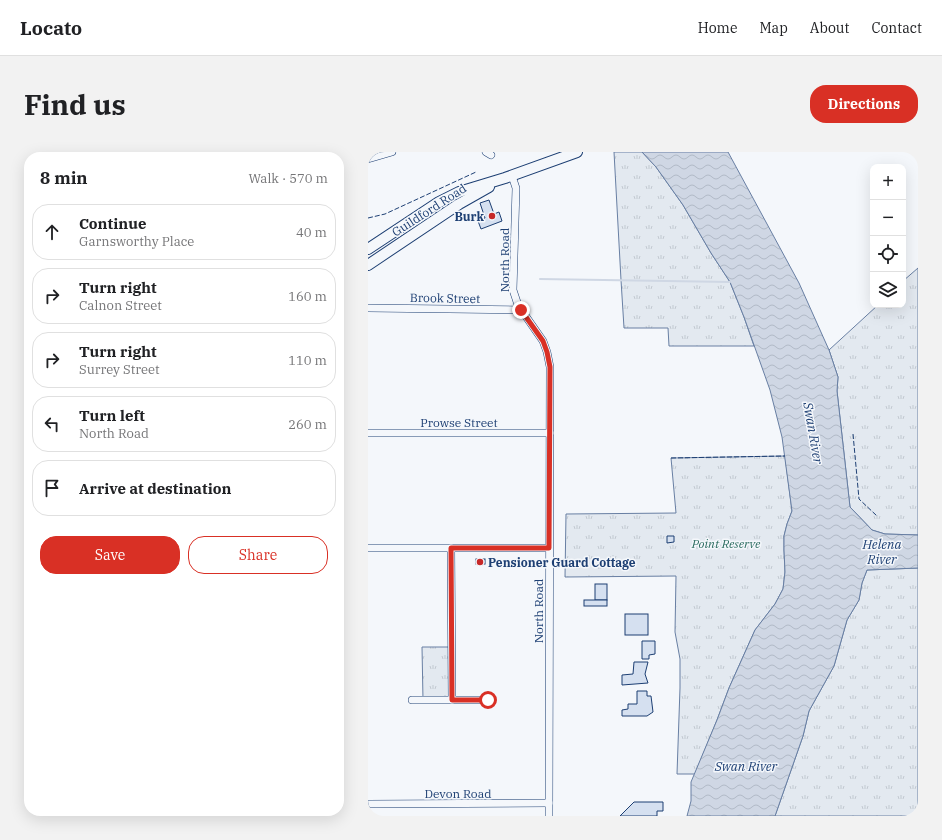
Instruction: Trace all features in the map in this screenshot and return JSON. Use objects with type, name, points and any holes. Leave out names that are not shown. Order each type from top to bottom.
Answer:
[{"type":"highway","name":"Guildford Road","points":[[368,249],[439,202],[459,192],[509,177],[573,154]]},
{"type":"highway","name":"Guildford Road","points":[[368,265],[459,204],[509,177]]},
{"type":"street","points":[[368,159],[392,152]]},
{"type":"street","name":"North Road","points":[[509,177],[516,188],[513,290],[521,310],[543,341],[550,367],[549,816]]},
{"type":"street","name":"Brook Street","points":[[368,308],[521,310]]},
{"type":"street","name":"Prowse Street","points":[[368,433],[550,433]]},
{"type":"street","points":[[368,548],[549,548]]},
{"type":"street","points":[[451,548],[452,700]]},
{"type":"street","points":[[412,700],[488,700]]},
{"type":"street","name":"Devon Road","points":[[368,804],[549,803]]},
{"type":"green space","points":[[614,152],[642,152],[656,167],[683,205],[730,282],[754,346],[669,346],[668,328],[624,328]]},
{"type":"green space","points":[[918,268],[918,535],[885,534],[872,530],[850,507],[837,391],[838,377],[829,350],[875,308],[906,308],[906,278]]},
{"type":"green space","name":"Point Reserve","points":[[785,456],[792,511],[784,536],[785,572],[783,589],[775,604],[755,630],[729,688],[695,774],[677,774],[680,659],[675,632],[676,576],[565,577],[566,514],[676,513],[671,458]]},
{"type":"green space","points":[[918,568],[918,816],[775,816],[803,736],[809,711],[834,666],[847,620],[859,600],[862,583],[867,570]]},
{"type":"green space","points":[[422,647],[451,647],[452,700],[423,700]]},
{"type":"water","name":"Swan River","points":[[642,152],[728,152],[799,283],[829,350],[838,377],[837,391],[850,507],[872,530],[885,534],[918,535],[918,568],[867,570],[862,583],[859,600],[847,620],[834,666],[809,711],[803,736],[775,816],[687,816],[691,801],[691,782],[729,688],[755,630],[775,604],[783,589],[785,572],[784,536],[792,511],[782,437],[770,390],[730,282],[683,205],[656,167]]},
{"type":"building","name":"Burk","points":[[489,200],[494,214],[499,212],[502,221],[481,229],[478,221],[485,218],[480,203]]},
{"type":"building","points":[[667,536],[674,536],[674,542],[667,543]]},
{"type":"building","name":"Pensioner Guard Cottage","points":[[476,559],[485,559],[485,564],[476,564]]},
{"type":"building","points":[[595,584],[607,584],[607,600],[595,600]]},
{"type":"building","points":[[584,600],[607,600],[607,606],[584,606]]},
{"type":"building","points":[[625,614],[648,614],[648,635],[625,635]]},
{"type":"building","points":[[642,641],[655,641],[655,654],[649,655],[649,659],[642,659]]},
{"type":"building","points":[[634,662],[648,662],[645,674],[648,683],[622,685],[622,675],[633,674]]},
{"type":"building","points":[[637,691],[647,691],[647,696],[651,696],[653,712],[647,716],[622,716],[622,710],[628,709],[628,704],[637,704]]},
{"type":"building","points":[[634,802],[663,802],[663,811],[657,811],[657,816],[620,816]]},
{"type":"waterway","points":[[540,279],[730,282]]},
{"type":"fence","points":[[368,218],[385,214],[476,172]]},
{"type":"fence","points":[[853,434],[859,499],[877,516]]},
{"type":"fence","points":[[671,458],[785,456]]},
{"type":"place","name":"Burk","points":[[492,216]]},
{"type":"place","name":"Pensioner Guard Cottage","points":[[480,562]]},
{"type":"route","points":[[488,700],[452,700],[451,548],[549,548],[550,367],[543,341],[521,310]]},
{"type":"water label","name":"Helena River","points":[[882,552]]}]
